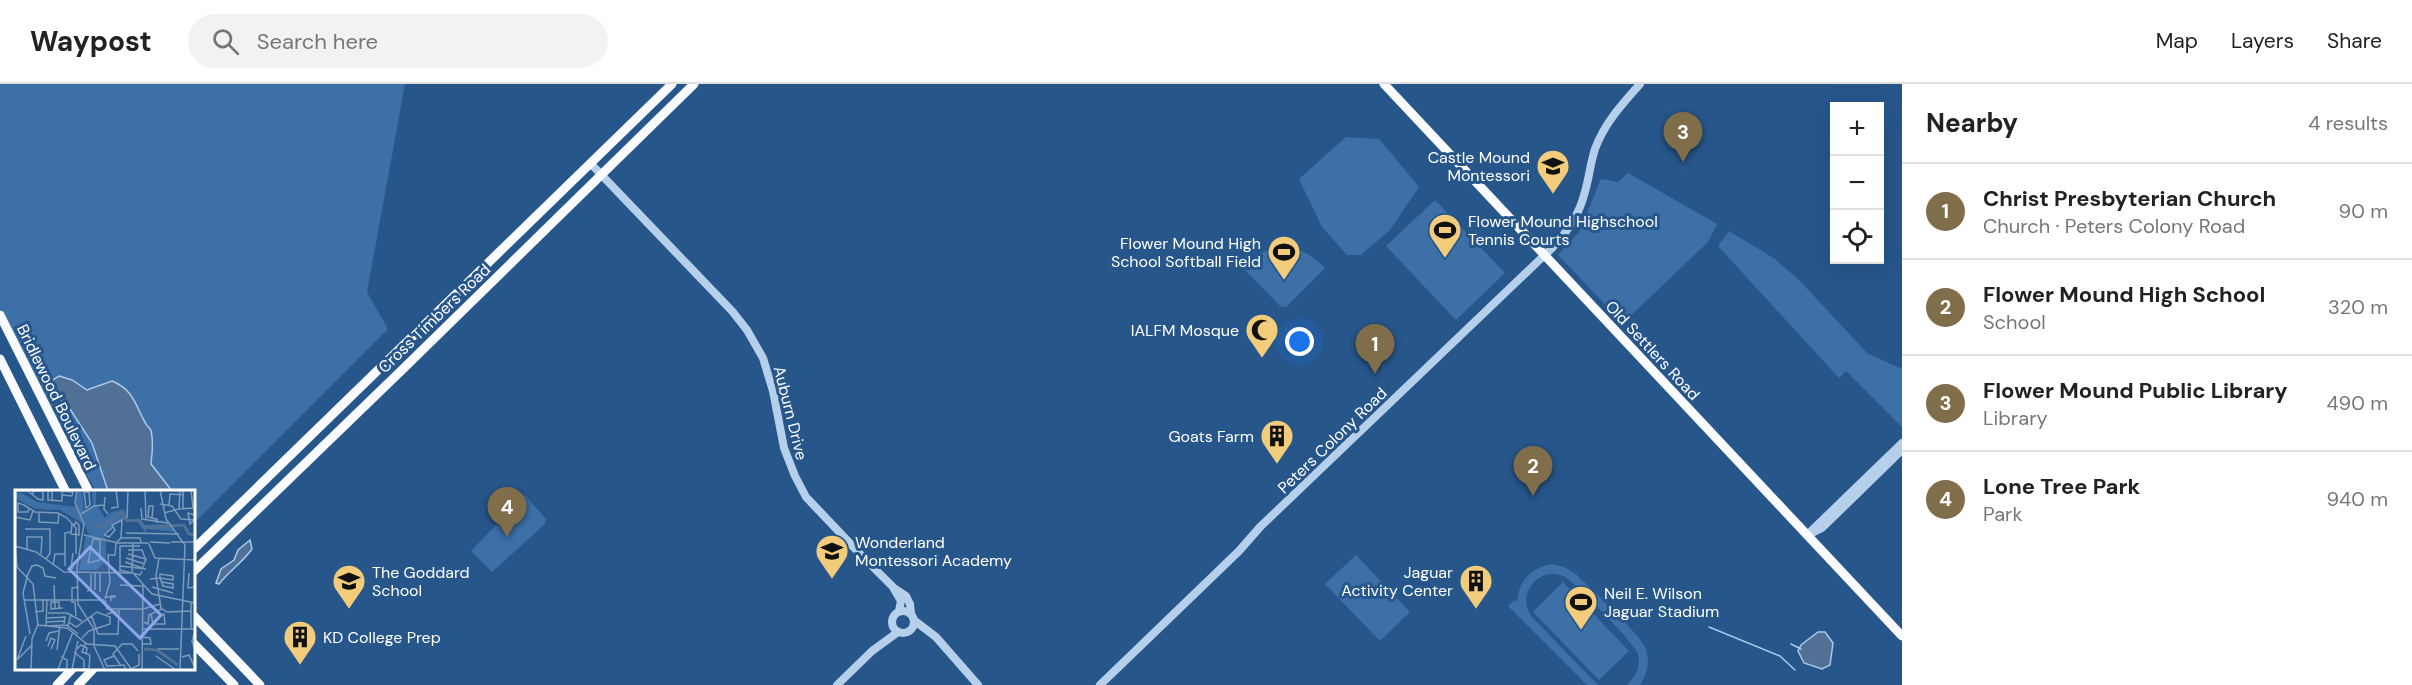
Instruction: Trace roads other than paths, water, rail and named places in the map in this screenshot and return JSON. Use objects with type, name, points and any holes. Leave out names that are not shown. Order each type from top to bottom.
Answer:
[{"type":"main road","name":"Cross Timbers Road","points":[[195,548],[672,84]]},
{"type":"main road","name":"Cross Timbers Road","points":[[195,570],[694,84]]},
{"type":"main road","name":"Old Settlers Road","points":[[1384,84],[1902,636]]},
{"type":"main road","name":"Bridlewood Boulevard","points":[[0,315],[88,490]]},
{"type":"main road","name":"Bridlewood Boulevard","points":[[0,359],[65,490]]},
{"type":"main road","points":[[195,617],[255,683]]},
{"type":"main road","points":[[195,645],[234,685]]},
{"type":"main road","points":[[57,685],[72,670]]},
{"type":"main road","points":[[78,685],[93,670]]},
{"type":"street","name":"Peters Colony Road","points":[[1100,685],[1564,235],[1578,213],[1595,150],[1603,132],[1613,115],[1640,84]]},
{"type":"street","name":"Auburn Drive","points":[[591,164],[732,311],[747,330],[764,358],[784,448],[806,497],[894,588],[906,596],[910,604],[912,621]]},
{"type":"street","points":[[1807,535],[1902,442]]},
{"type":"street","points":[[1807,535],[1822,528],[1902,450]]},
{"type":"street","points":[[872,651],[899,611],[901,601],[894,588]]},
{"type":"street","points":[[899,611],[904,610],[912,621],[938,641],[978,685]]},
{"type":"street","points":[[837,685],[872,651],[898,632],[903,633],[912,621]]},
{"type":"street","points":[[892,624],[898,632]]},
{"type":"waterway","points":[[1709,627],[1780,656],[1795,670]]},
{"type":"waterway","points":[[1791,644],[1801,649]]},
{"type":"place","name":"Flower Mound Public Library","points":[[1683,162]]},
{"type":"place","name":"Castle Mound Montessori","points":[[1553,195]]},
{"type":"place","name":"Flower Mound Highschool Tennis Courts","points":[[1445,259]]},
{"type":"place","name":"Flower Mound High School Softball Field","points":[[1284,281]]},
{"type":"place","name":"IALFM Mosque","points":[[1262,359]]},
{"type":"place","name":"Christ Presbyterian Church","points":[[1375,374]]},
{"type":"place","name":"Goats Farm","points":[[1277,465]]},
{"type":"place","name":"Flower Mound High School","points":[[1533,496]]},
{"type":"place","name":"Lone Tree Park","points":[[507,537]]},
{"type":"place","name":"Wonderland Montessori Academy","points":[[832,580]]},
{"type":"place","name":"The Goddard School","points":[[349,610]]},
{"type":"place","name":"Jaguar Activity Center","points":[[1476,610]]},
{"type":"place","name":"Neil E. Wilson Jaguar Stadium","points":[[1581,631]]},
{"type":"place","name":"KD College Prep","points":[[300,666]]}]
